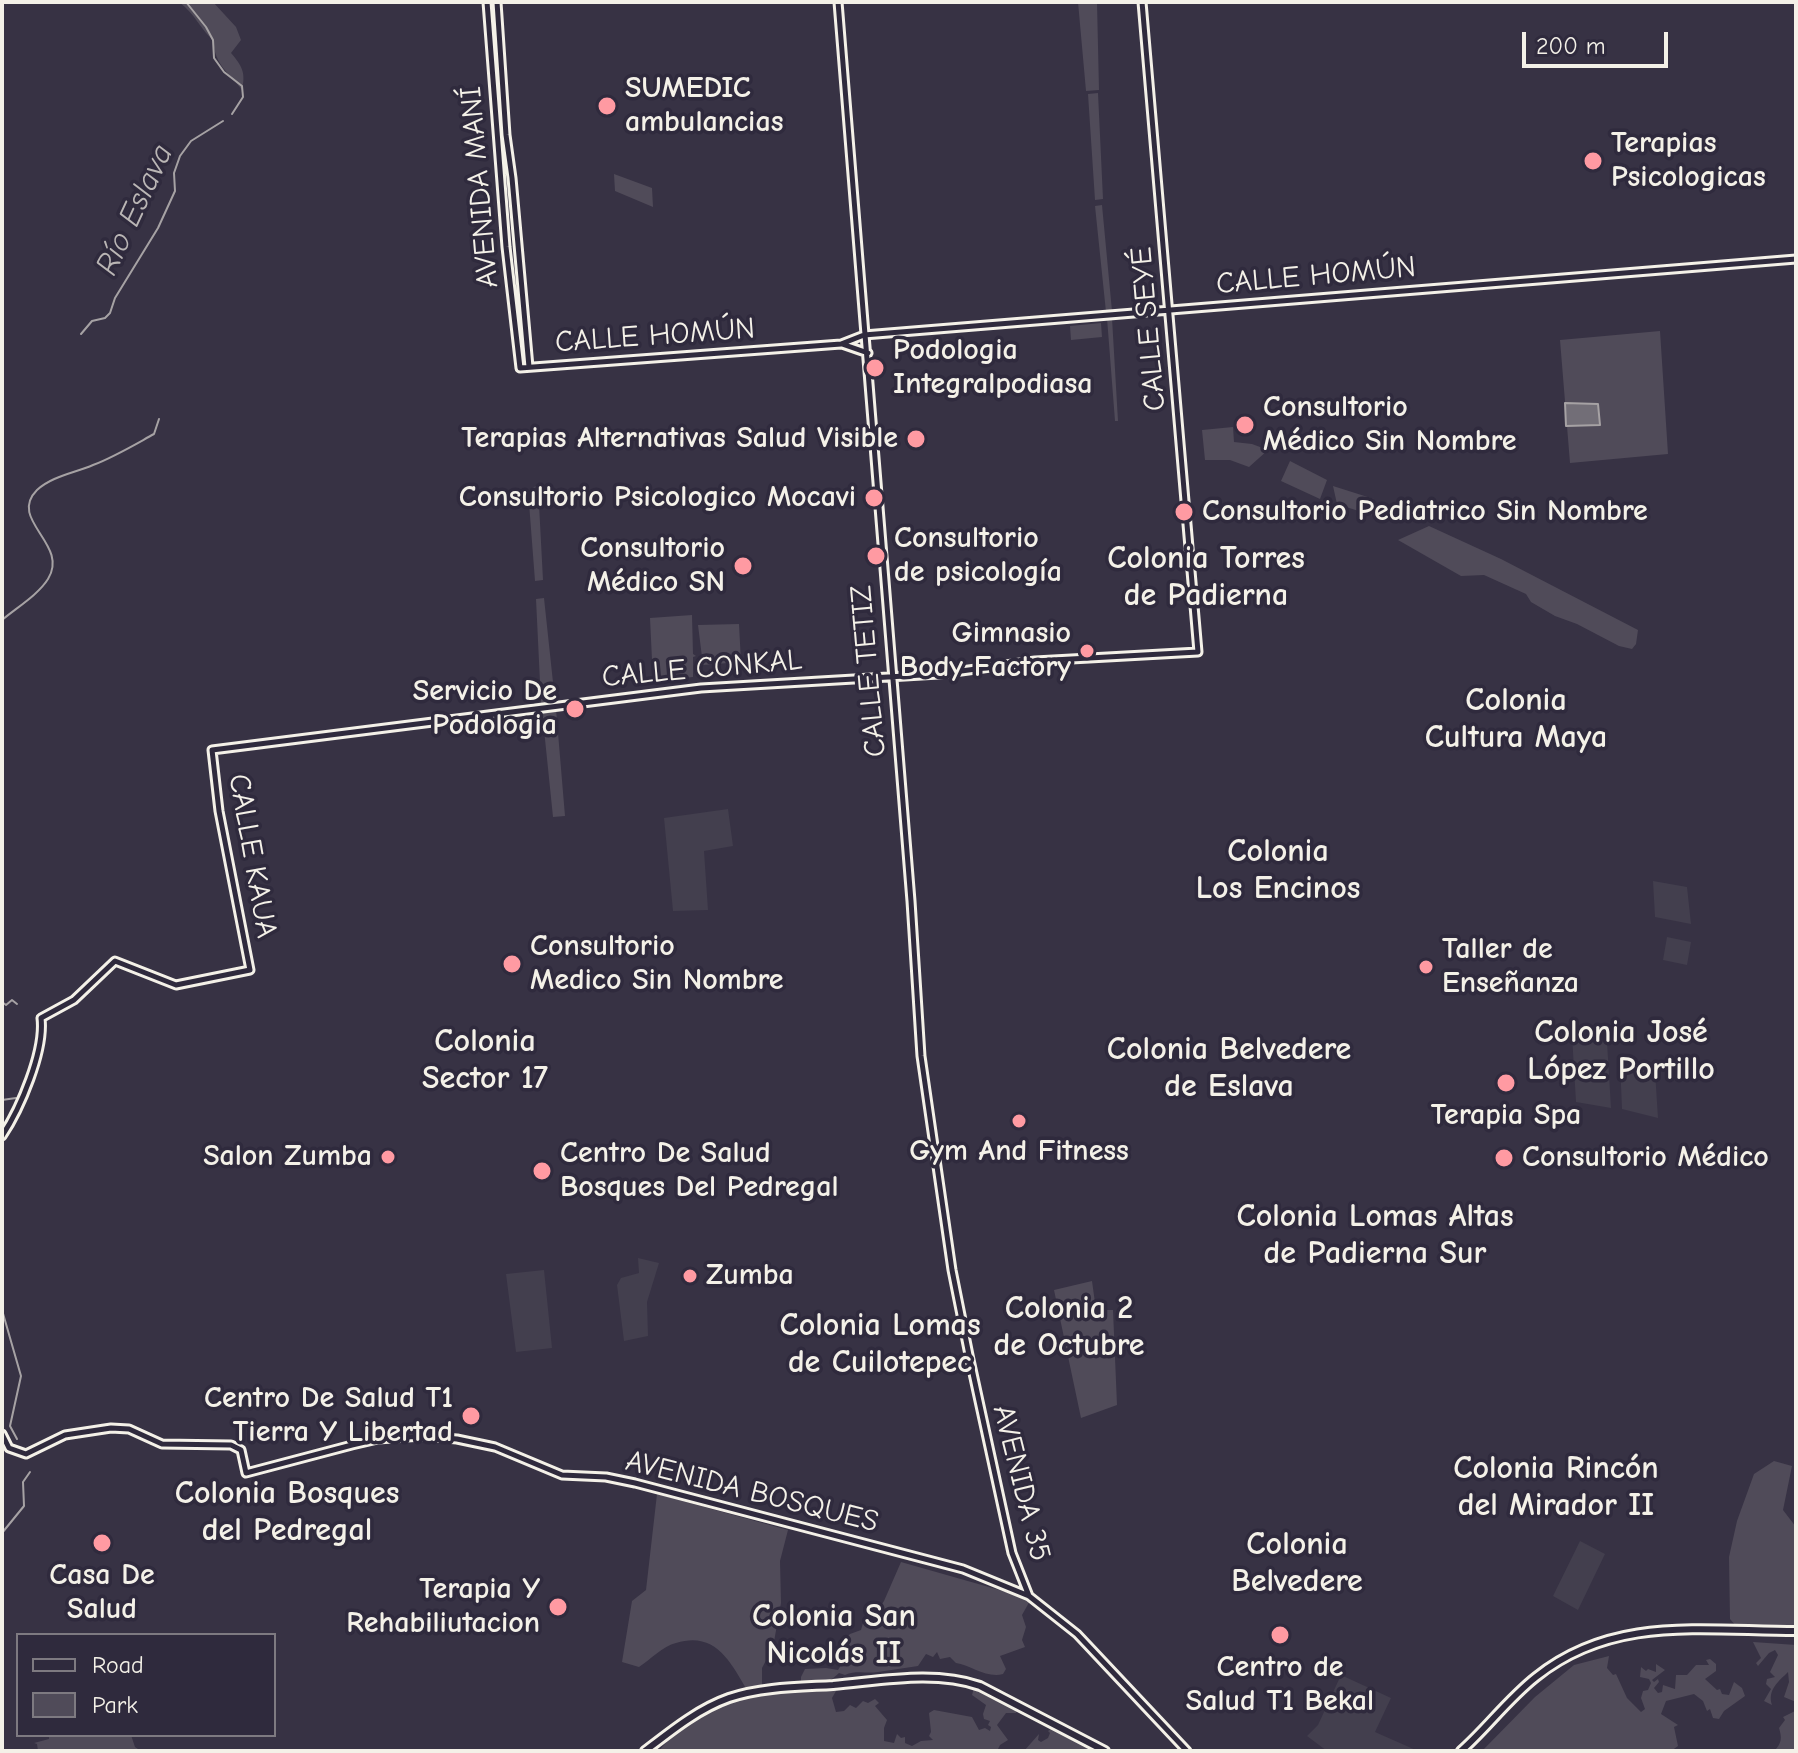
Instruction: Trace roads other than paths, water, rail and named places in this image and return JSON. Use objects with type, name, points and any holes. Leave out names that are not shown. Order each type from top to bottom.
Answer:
[{"type":"main road","points":[[1461,1751],[1535,1678],[1558,1661],[1598,1641],[1637,1632],[1796,1631]]},
{"type":"main road","points":[[645,1751],[690,1718],[726,1699],[743,1694],[927,1678],[965,1681],[980,1686],[1105,1751]]},
{"type":"street","name":"AVENIDA MANÍ","points":[[487,2],[506,247],[520,368]]},
{"type":"street","name":"AVENIDA MANÍ","points":[[497,2],[506,135],[529,367]]},
{"type":"street","name":"CALLE TETIZ","points":[[838,2],[911,901],[918,1025],[927,1096]]},
{"type":"street","name":"CALLE SEYÉ","points":[[1142,2],[1198,652]]},
{"type":"street","name":"CALLE HOMÚN","points":[[520,368],[841,344],[864,335],[1796,259]]},
{"type":"street","name":"CALLE HOMÚN","points":[[841,344],[868,353]]},
{"type":"street","name":"CALLE CONKAL","points":[[212,750],[448,722],[652,693],[939,674],[1035,661],[1198,652]]},
{"type":"street","name":"CALLE KAUA","points":[[2,1136],[12,1121],[30,1077],[40,1040],[41,1018],[74,1000],[115,961],[176,985],[250,970],[219,814],[212,750]]},
{"type":"street","name":"AVENIDA 35","points":[[927,1096],[952,1270],[975,1383],[1012,1553],[1029,1596]]},
{"type":"street","name":"AVENIDA BOSQUES","points":[[2,1434],[14,1451],[26,1454],[65,1435],[111,1428],[129,1429],[162,1444],[235,1446],[241,1450],[246,1473],[378,1439],[422,1436],[457,1439],[495,1447],[562,1475],[606,1477],[648,1486],[963,1569],[1029,1596],[1077,1634],[1187,1751]]},
{"type":"waterway","name":"Río Eslava","points":[[186,2],[213,40],[214,58],[224,72],[242,86],[243,97],[232,114]]},
{"type":"waterway","name":"Río Eslava","points":[[81,334],[92,321],[105,318],[110,313],[115,298],[158,228],[175,191],[174,173],[180,156],[191,141],[223,121]]},
{"type":"waterway","name":"Río Eslava","points":[[2,620],[39,590],[53,566],[46,543],[29,512],[30,501],[37,490],[50,481],[109,458],[154,434],[159,419]]},
{"type":"waterway","name":"Río Eslava","points":[[2,1002],[6,1005],[12,1000],[17,1004]]},
{"type":"waterway","name":"Río Eslava","points":[[2,1100],[16,1098]]},
{"type":"waterway","name":"Río Eslava","points":[[2,1310],[21,1376],[10,1426],[17,1439]]},
{"type":"waterway","name":"Río Eslava","points":[[2,1533],[24,1506],[23,1482],[30,1472]]},
{"type":"place","name":"SUMEDIC ambulancias","points":[[607,106]]},
{"type":"place","name":"Terapias Psicologicas","points":[[1593,161]]},
{"type":"place","name":"Podologia Integralpodiasa","points":[[875,368]]},
{"type":"place","name":"Consultorio Médico Sin Nombre","points":[[1245,425]]},
{"type":"place","name":"Terapias Alternativas Salud Visible","points":[[916,439]]},
{"type":"place","name":"Consultorio Psicologico Mocavi","points":[[874,498]]},
{"type":"place","name":"Consultorio Pediatrico Sin Nombre","points":[[1184,512]]},
{"type":"place","name":"Consultorio de psicología","points":[[876,556]]},
{"type":"place","name":"Consultorio Médico SN","points":[[743,566]]},
{"type":"place","name":"Gimnasio Body Factory","points":[[1087,651]]},
{"type":"place","name":"Servicio De Podologia","points":[[575,709]]},
{"type":"place","name":"Consultorio Medico Sin Nombre","points":[[512,964]]},
{"type":"place","name":"Taller de Enseñanza","points":[[1426,967]]},
{"type":"place","name":"Terapia Spa","points":[[1506,1083]]},
{"type":"place","name":"Gym And Fitness","points":[[1019,1121]]},
{"type":"place","name":"Salon Zumba","points":[[388,1157]]},
{"type":"place","name":"Consultorio Médico","points":[[1504,1158]]},
{"type":"place","name":"Centro De Salud Bosques Del Pedregal","points":[[542,1171]]},
{"type":"place","name":"Zumba","points":[[690,1276]]},
{"type":"place","name":"Centro De Salud T1 Tierra Y Libertad","points":[[471,1416]]},
{"type":"place","name":"Casa De Salud","points":[[102,1543]]},
{"type":"place","name":"Terapia Y Rehabiliutacion","points":[[558,1607]]},
{"type":"place","name":"Centro de Salud T1 Bekal","points":[[1280,1635]]},
{"type":"district","name":"Colonia Torres de Padierna","points":[[1206,578]]},
{"type":"district","name":"Colonia Cultura Maya","points":[[1516,720]]},
{"type":"district","name":"Colonia Los Encinos","points":[[1278,870]]},
{"type":"district","name":"Colonia José López Portillo","points":[[1621,1052]]},
{"type":"district","name":"Colonia Sector 17","points":[[485,1060]]},
{"type":"district","name":"Colonia Belvedere de Eslava","points":[[1229,1068]]},
{"type":"district","name":"Colonia Lomas Altas de Padierna Sur","points":[[1375,1236]]},
{"type":"district","name":"Colonia 2 de Octubre","points":[[1069,1328]]},
{"type":"district","name":"Colonia Lomas de Cuilotepec","points":[[880,1344]]},
{"type":"district","name":"Colonia Rincón del Mirador II","points":[[1556,1488]]},
{"type":"district","name":"Colonia Bosques del Pedregal","points":[[287,1512]]},
{"type":"district","name":"Colonia Belvedere","points":[[1297,1564]]},
{"type":"district","name":"Colonia San Nicolás II","points":[[834,1636]]}]
